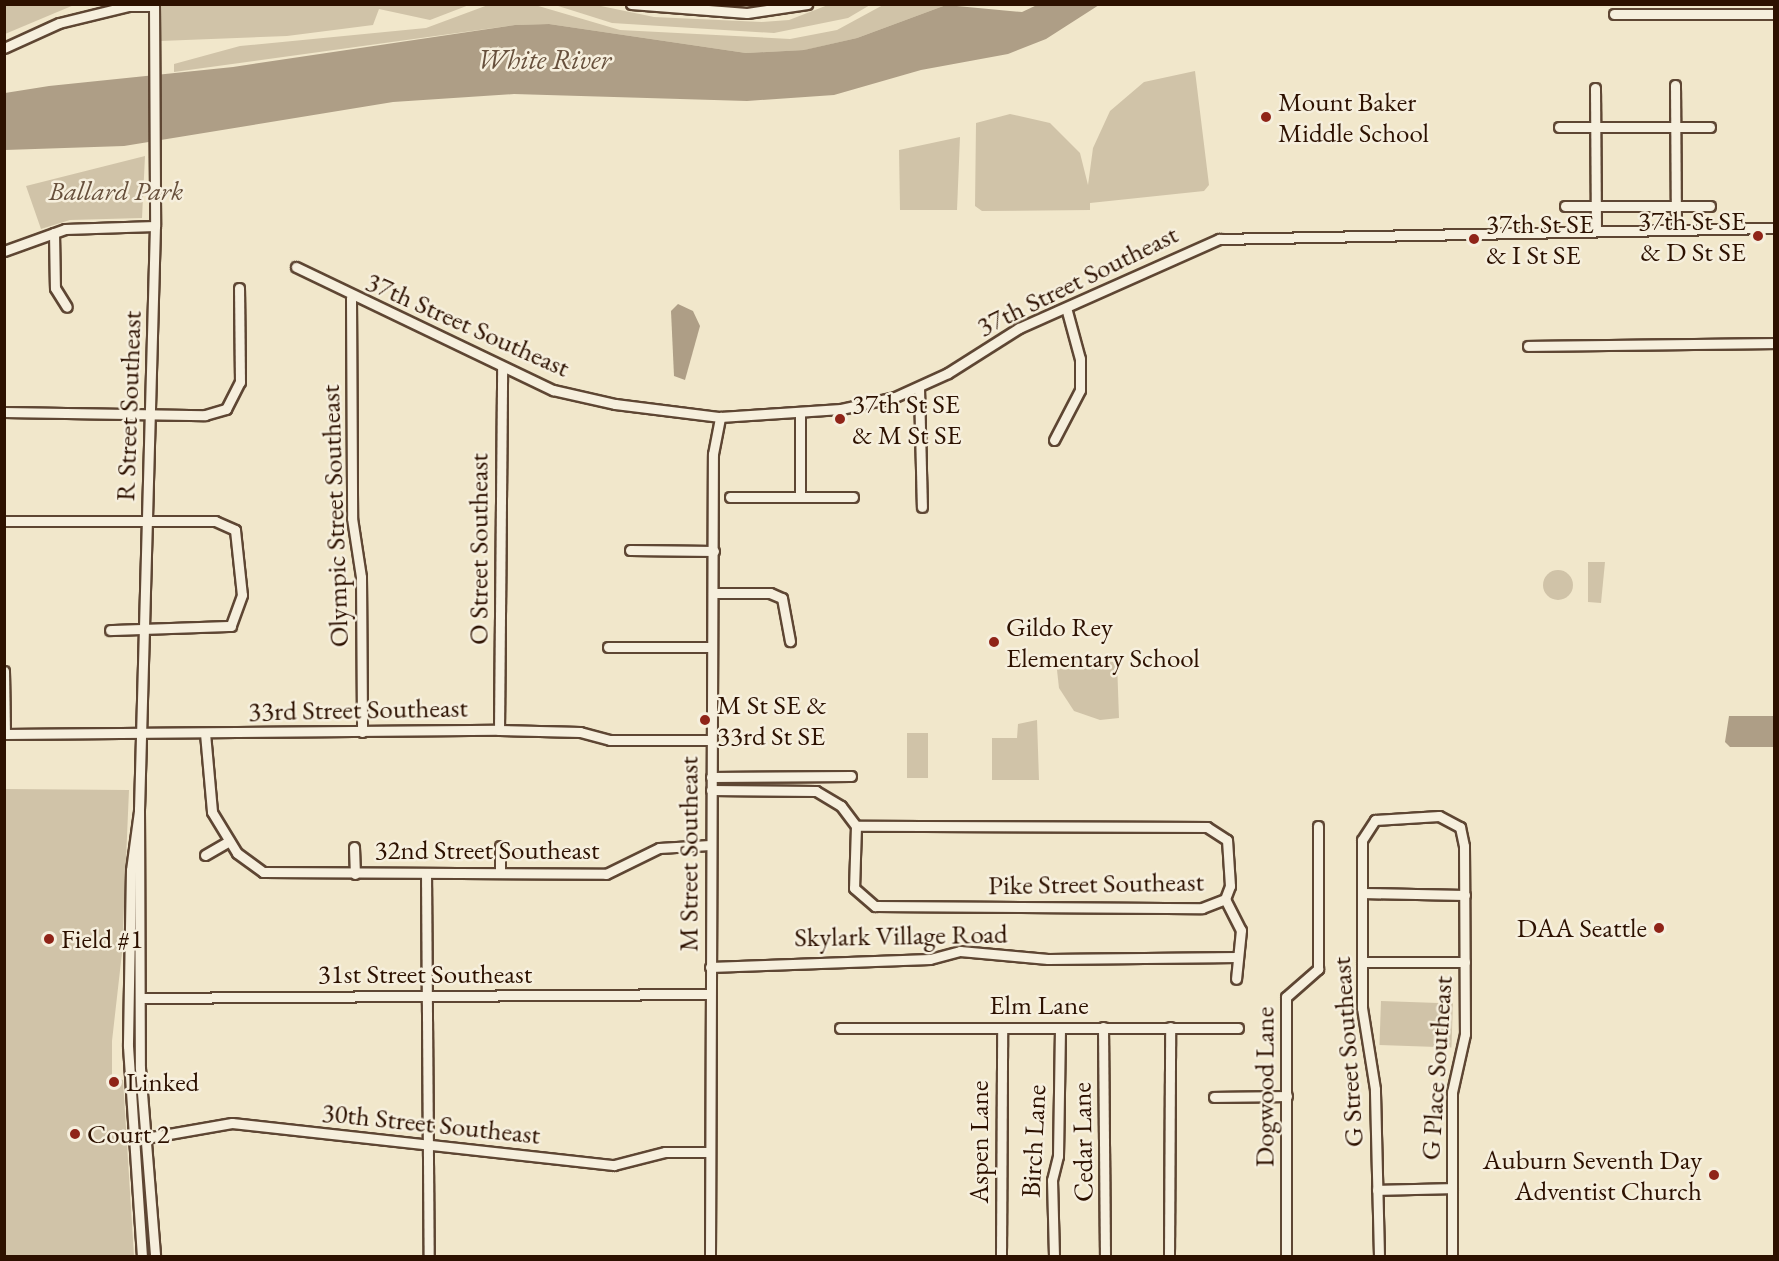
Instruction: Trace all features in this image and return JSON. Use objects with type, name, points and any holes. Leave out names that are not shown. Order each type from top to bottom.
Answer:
[{"type":"street","points":[[631,4],[747,13],[807,4]]},
{"type":"street","points":[[4,48],[59,23],[129,6],[154,5]]},
{"type":"street","name":"R Street Southeast","points":[[154,5],[156,32],[155,226],[139,808],[140,998],[146,1138],[155,1257]]},
{"type":"street","points":[[1614,14],[1774,14]]},
{"type":"street","points":[[1675,85],[1676,229]]},
{"type":"street","points":[[1595,88],[1596,231]]},
{"type":"street","points":[[1559,127],[1710,127]]},
{"type":"street","points":[[1565,206],[1710,206]]},
{"type":"street","points":[[4,251],[54,232],[77,227],[155,226]]},
{"type":"street","name":"37th Street Southeast","points":[[296,267],[351,298],[502,369],[585,399],[720,417],[859,407],[919,388],[1018,328],[1067,311],[1220,239],[1774,228]]},
{"type":"street","points":[[54,232],[55,288],[67,306]]},
{"type":"street","points":[[4,412],[209,414],[230,405],[240,382],[239,288]]},
{"type":"street","name":"Olympic Street Southeast","points":[[351,298],[351,508],[361,577],[362,732]]},
{"type":"street","points":[[1054,440],[1080,390],[1080,359],[1067,311]]},
{"type":"street","points":[[1528,346],[1774,343]]},
{"type":"street","name":"O Street Southeast","points":[[499,730],[502,369]]},
{"type":"street","points":[[919,388],[922,507]]},
{"type":"street","points":[[800,412],[800,496]]},
{"type":"street","name":"M Street Southeast","points":[[710,1257],[713,454],[720,417]]},
{"type":"street","points":[[730,497],[853,496]]},
{"type":"street","points":[[4,520],[219,521],[232,527],[241,550],[237,618],[219,630],[110,630]]},
{"type":"street","points":[[630,550],[714,550]]},
{"type":"street","points":[[713,593],[770,593],[782,598],[790,641]]},
{"type":"street","points":[[608,647],[712,647]]},
{"type":"street","points":[[4,671],[5,734]]},
{"type":"street","name":"33rd Street Southeast","points":[[5,734],[499,730],[580,732],[610,740],[711,740]]},
{"type":"street","points":[[205,733],[208,801],[229,841],[205,855]]},
{"type":"street","points":[[711,777],[851,776]]},
{"type":"street","points":[[711,790],[816,791],[851,813],[855,826]]},
{"type":"street","name":"R Street Southeast","points":[[139,808],[131,870],[128,1046],[142,1257]]},
{"type":"street","name":"G Street Southeast","points":[[1379,1257],[1375,1089],[1363,1023],[1362,845],[1366,827],[1375,819],[1439,816],[1460,827],[1464,846]]},
{"type":"street","name":"Pike Street Southeast","points":[[855,826],[1207,827],[1220,832],[1228,847],[1225,899],[1202,908],[875,906],[861,899],[852,882],[855,826]]},
{"type":"street","name":"Dogwood Lane","points":[[1286,1257],[1286,997],[1318,969],[1318,826]]},
{"type":"street","name":"32nd Street Southeast","points":[[229,841],[259,870],[355,874],[606,874],[659,848],[710,845]]},
{"type":"street","points":[[500,846],[500,873]]},
{"type":"street","name":"G Place Southeast","points":[[1452,1257],[1452,1092],[1465,1042],[1464,846]]},
{"type":"street","points":[[354,847],[355,874]]},
{"type":"street","points":[[426,873],[426,1146],[429,1257]]},
{"type":"street","points":[[1362,893],[1465,895]]},
{"type":"street","points":[[1225,899],[1241,930],[1236,979]]},
{"type":"street","name":"Skylark Village Road","points":[[710,967],[930,959],[960,951],[1048,959],[1237,957]]},
{"type":"street","points":[[1362,962],[1465,962]]},
{"type":"street","name":"31st Street Southeast","points":[[140,998],[710,994]]},
{"type":"street","name":"Cedar Lane","points":[[1103,1027],[1105,1257]]},
{"type":"street","points":[[1169,1257],[1170,1027]]},
{"type":"street","name":"Elm Lane","points":[[840,1028],[1238,1028]]},
{"type":"street","name":"Aspen Lane","points":[[1001,1257],[1002,1028]]},
{"type":"street","name":"Birch Lane","points":[[1054,1257],[1052,1180],[1058,1156],[1060,1028]]},
{"type":"street","points":[[1214,1097],[1287,1096]]},
{"type":"street","name":"30th Street Southeast","points":[[146,1138],[232,1123],[614,1165],[665,1152],[710,1152]]},
{"type":"street","points":[[1377,1190],[1452,1188]]},
{"type":"green space","points":[[5,4],[74,4],[74,5],[5,34]]},
{"type":"green space","points":[[159,4],[469,5],[430,20],[379,9],[373,25],[287,36],[160,41]]},
{"type":"green space","points":[[488,5],[535,5],[620,30],[790,39],[837,30],[883,5],[946,5],[857,38],[805,50],[746,53],[549,24],[515,25],[174,72],[174,64],[240,46],[426,28]]},
{"type":"green space","points":[[555,5],[596,5],[654,17],[762,22],[789,20],[828,5],[870,5],[848,18],[774,33],[612,23]]},
{"type":"green space","points":[[1195,71],[1209,185],[1204,191],[1090,203],[1090,210],[982,211],[975,206],[976,123],[1010,114],[1050,123],[1080,153],[1088,185],[1093,148],[1110,111],[1144,82]]},
{"type":"green space","points":[[960,137],[957,210],[900,210],[899,150]]},
{"type":"green space","name":"Ballard Park","points":[[145,156],[142,218],[70,220],[41,229],[26,186]]},
{"type":"green space","points":[[1588,562],[1605,562],[1601,603],[1588,602]]},
{"type":"green space","points":[[1558,570],[1564,571],[1572,579],[1572,591],[1564,599],[1558,600],[1552,599],[1544,591],[1543,585],[1544,579],[1552,571]]},
{"type":"green space","points":[[1056,661],[1117,662],[1119,718],[1100,720],[1074,711],[1059,688]]},
{"type":"green space","points":[[1037,720],[1039,780],[992,780],[992,738],[1017,738],[1018,724]]},
{"type":"green space","points":[[907,733],[928,733],[928,778],[907,778]]},
{"type":"green space","points":[[5,789],[129,790],[122,953],[112,1041],[112,1076],[123,1080],[134,1256],[5,1256]]},
{"type":"green space","points":[[1381,1001],[1453,1004],[1451,1047],[1379,1045]]},
{"type":"water","name":"White River","points":[[946,5],[1022,12],[1037,5],[1099,5],[1046,39],[1008,54],[921,70],[834,95],[747,101],[514,94],[393,102],[124,146],[5,150],[5,93],[49,86],[233,67],[515,25],[549,24],[746,53],[804,50],[857,38]]},
{"type":"water","points":[[678,304],[693,311],[700,326],[685,380],[674,376],[671,311]]},
{"type":"water","points":[[1729,716],[1774,716],[1774,747],[1730,747],[1725,742]]},
{"type":"place","name":"Mount Baker Middle School","points":[[1266,117]]},
{"type":"place","name":"37th St SE & D St SE","points":[[1758,236]]},
{"type":"place","name":"37th St SE & I St SE","points":[[1474,239]]},
{"type":"place","name":"37th St SE & M St SE","points":[[840,419]]},
{"type":"place","name":"Gildo Rey Elementary School","points":[[994,642]]},
{"type":"place","name":"M St SE & 33rd St SE","points":[[705,720]]},
{"type":"place","name":"DAA Seattle","points":[[1659,928]]},
{"type":"place","name":"Field #1","points":[[49,939]]},
{"type":"place","name":"Linked","points":[[114,1082]]},
{"type":"place","name":"Court 2","points":[[75,1134]]},
{"type":"place","name":"Auburn Seventh Day Adventist Church","points":[[1714,1175]]}]
